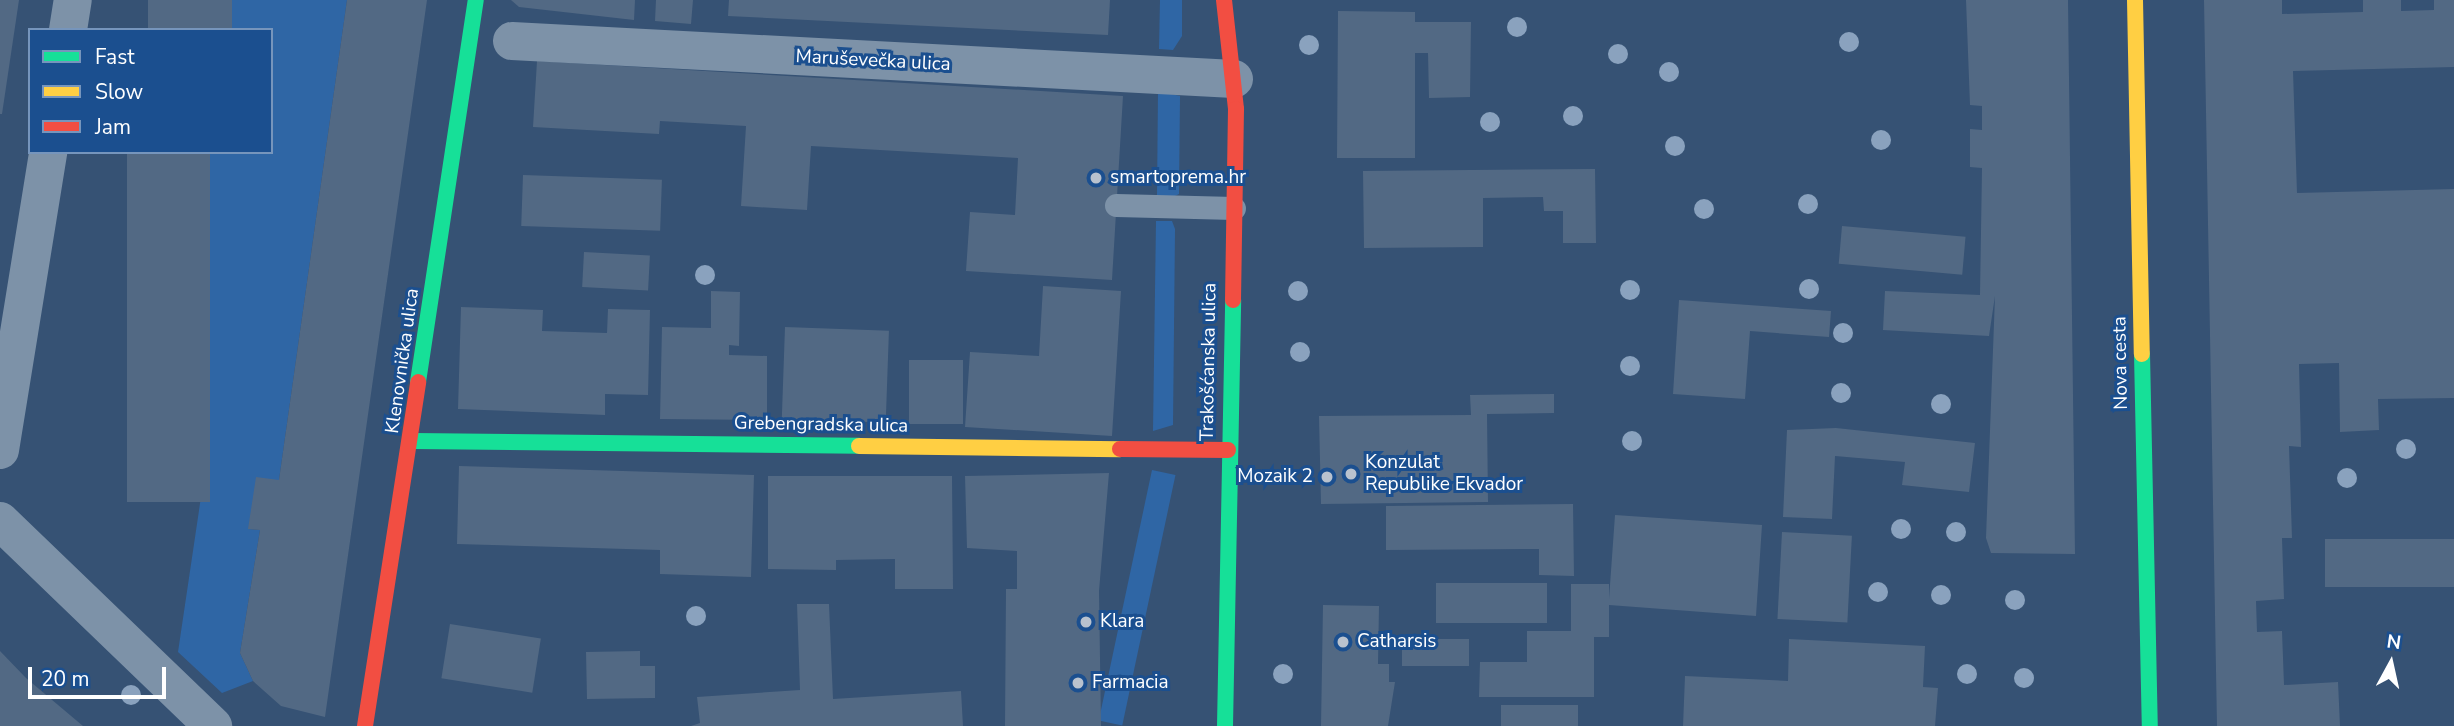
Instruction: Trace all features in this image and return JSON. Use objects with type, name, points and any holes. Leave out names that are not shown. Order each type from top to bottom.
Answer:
[{"type":"street","points":[[68,28],[73,0]]},
{"type":"street","name":"Klenovnička ulica","points":[[365,726],[413,441],[476,0]]},
{"type":"street","name":"Trakošćanska ulica","points":[[1224,0],[1234,79],[1225,726]]},
{"type":"street","name":"Nova cesta","points":[[2135,0],[2150,726]]},
{"type":"street","name":"Maruševečka ulica","points":[[512,41],[1234,79]]},
{"type":"street","points":[[0,450],[48,154]]},
{"type":"street","name":"Grebengradska ulica","points":[[413,441],[1228,450]]},
{"type":"street","points":[[0,521],[213,726]]},
{"type":"lane","points":[[1116,205],[1234,208]]},
{"type":"shaded area","points":[[232,0],[347,0],[279,480],[249,529],[260,530],[240,653],[253,681],[222,693],[178,652],[209,443],[170,441],[210,154],[273,154],[273,28],[227,28]]},
{"type":"shaded area","points":[[1160,0],[1182,0],[1182,36],[1173,50],[1159,49]]},
{"type":"shaded area","points":[[1158,91],[1180,96],[1179,194],[1173,197],[1157,196]]},
{"type":"shaded area","points":[[1156,221],[1172,221],[1175,229],[1173,425],[1153,431]]},
{"type":"shaded area","points":[[1152,470],[1175,475],[1122,725],[1099,720]]},
{"type":"building","points":[[0,0],[19,0],[2,114],[0,114]]},
{"type":"building","points":[[148,0],[232,0],[232,28],[148,28]]},
{"type":"building","points":[[347,0],[427,0],[325,717],[281,706],[253,681],[240,653],[260,530],[248,529],[256,477],[279,480]]},
{"type":"building","points":[[511,0],[635,0],[634,20],[519,7]]},
{"type":"building","points":[[656,0],[693,0],[691,24],[655,21]]},
{"type":"building","points":[[729,0],[1110,0],[1108,35],[728,16]]},
{"type":"building","points":[[1966,0],[2068,0],[2075,554],[1991,553],[1986,538],[1995,296],[1989,336],[1883,330],[1885,291],[1980,295],[1982,168],[1970,167],[1970,129],[1982,130],[1982,106],[1970,105]]},
{"type":"building","points":[[2204,0],[2282,0],[2282,14],[2363,12],[2363,0],[2401,0],[2401,11],[2434,10],[2434,0],[2454,0],[2454,67],[2293,71],[2297,193],[2454,189],[2454,398],[2378,399],[2379,430],[2340,432],[2339,363],[2299,364],[2301,447],[2289,446],[2292,538],[2282,538],[2284,599],[2256,601],[2257,632],[2282,631],[2284,685],[2338,682],[2340,726],[2217,726]]},
{"type":"building","points":[[1338,11],[1415,12],[1415,22],[1471,22],[1470,97],[1429,98],[1428,53],[1415,53],[1415,158],[1337,158]]},
{"type":"building","points":[[537,61],[1123,96],[1112,280],[966,271],[970,212],[1015,215],[1018,158],[811,146],[807,210],[741,206],[746,126],[660,121],[659,134],[533,127]]},
{"type":"building","points":[[127,154],[210,154],[210,502],[127,502]]},
{"type":"building","points":[[1595,169],[1596,243],[1563,243],[1563,211],[1544,211],[1543,197],[1483,198],[1483,247],[1364,248],[1363,171]]},
{"type":"building","points":[[523,175],[662,180],[660,231],[521,226]]},
{"type":"building","points":[[1842,226],[1966,237],[1962,275],[1839,264]]},
{"type":"building","points":[[584,252],[650,255],[648,290],[582,287]]},
{"type":"building","points":[[1043,286],[1121,291],[1112,436],[965,427],[970,352],[1039,356]]},
{"type":"building","points":[[711,291],[740,292],[739,346],[729,345],[729,355],[767,356],[767,420],[660,419],[662,327],[711,328]]},
{"type":"building","points":[[1679,300],[1831,311],[1829,337],[1750,331],[1745,399],[1673,394]]},
{"type":"building","points":[[461,307],[543,310],[542,331],[607,333],[608,309],[650,310],[648,395],[605,394],[605,415],[458,409]]},
{"type":"building","points":[[785,327],[889,331],[886,423],[782,419]]},
{"type":"building","points":[[909,360],[963,360],[963,424],[909,424]]},
{"type":"building","points":[[1554,394],[1554,413],[1487,414],[1488,502],[1321,504],[1319,416],[1471,415],[1470,395]]},
{"type":"building","points":[[1836,428],[1975,443],[1969,492],[1902,485],[1905,462],[1835,456],[1832,519],[1783,517],[1787,430]]},
{"type":"building","points":[[459,466],[754,475],[751,577],[660,574],[660,550],[457,544]]},
{"type":"building","points":[[1109,473],[1099,591],[1101,726],[1005,726],[1006,589],[1017,589],[1017,551],[967,548],[965,476]]},
{"type":"building","points":[[768,476],[952,476],[953,589],[895,589],[895,559],[836,560],[836,570],[768,569]]},
{"type":"building","points":[[1573,504],[1574,576],[1539,575],[1539,549],[1386,550],[1386,506]]},
{"type":"building","points":[[1615,515],[1762,525],[1756,616],[1609,605],[1609,637],[1594,637],[1594,697],[1479,697],[1480,662],[1527,662],[1527,631],[1571,631],[1571,584],[1609,584],[1609,599]]},
{"type":"building","points":[[1782,532],[1852,536],[1847,623],[1777,619]]},
{"type":"building","points":[[2325,539],[2454,539],[2454,587],[2325,587]]},
{"type":"building","points":[[1436,583],[1547,583],[1547,623],[1436,623]]},
{"type":"building","points":[[797,604],[829,604],[833,699],[961,691],[963,726],[691,726],[700,723],[697,697],[800,690]]},
{"type":"building","points":[[1323,605],[1379,606],[1378,664],[1389,664],[1389,682],[1395,682],[1388,726],[1321,726]]},
{"type":"building","points":[[450,624],[541,638],[532,693],[441,678]]},
{"type":"building","points":[[1402,639],[1469,639],[1469,666],[1402,666]]},
{"type":"building","points":[[1789,639],[1925,646],[1923,687],[1938,688],[1935,726],[1683,726],[1685,676],[1788,681]]},
{"type":"building","points":[[0,651],[26,678],[83,726],[0,726]]},
{"type":"building","points":[[640,651],[640,666],[655,666],[655,698],[587,699],[586,652]]},
{"type":"building","points":[[1501,705],[1578,705],[1578,726],[1501,726]]},
{"type":"traffic: fast","points":[[418,382],[476,0]]},
{"type":"traffic: fast","points":[[1225,726],[1233,300]]},
{"type":"traffic: fast","points":[[2142,354],[2150,726]]},
{"type":"traffic: fast","points":[[413,441],[859,446]]},
{"type":"traffic: slow","points":[[2135,0],[2142,354]]},
{"type":"traffic: slow","points":[[859,446],[1120,449]]},
{"type":"traffic: jam","points":[[1224,0],[1236,109],[1233,300]]},
{"type":"traffic: jam","points":[[365,726],[418,382]]},
{"type":"traffic: jam","points":[[1120,449],[1228,450]]},
{"type":"place","name":"smartoprema.hr","points":[[1096,178]]},
{"type":"place","name":"Konzulat Republike Ekvador","points":[[1351,474]]},
{"type":"place","name":"Mozaik 2","points":[[1327,477]]},
{"type":"place","name":"Klara","points":[[1086,622]]},
{"type":"place","name":"Catharsis","points":[[1343,642]]},
{"type":"place","name":"Farmacia","points":[[1078,683]]}]
